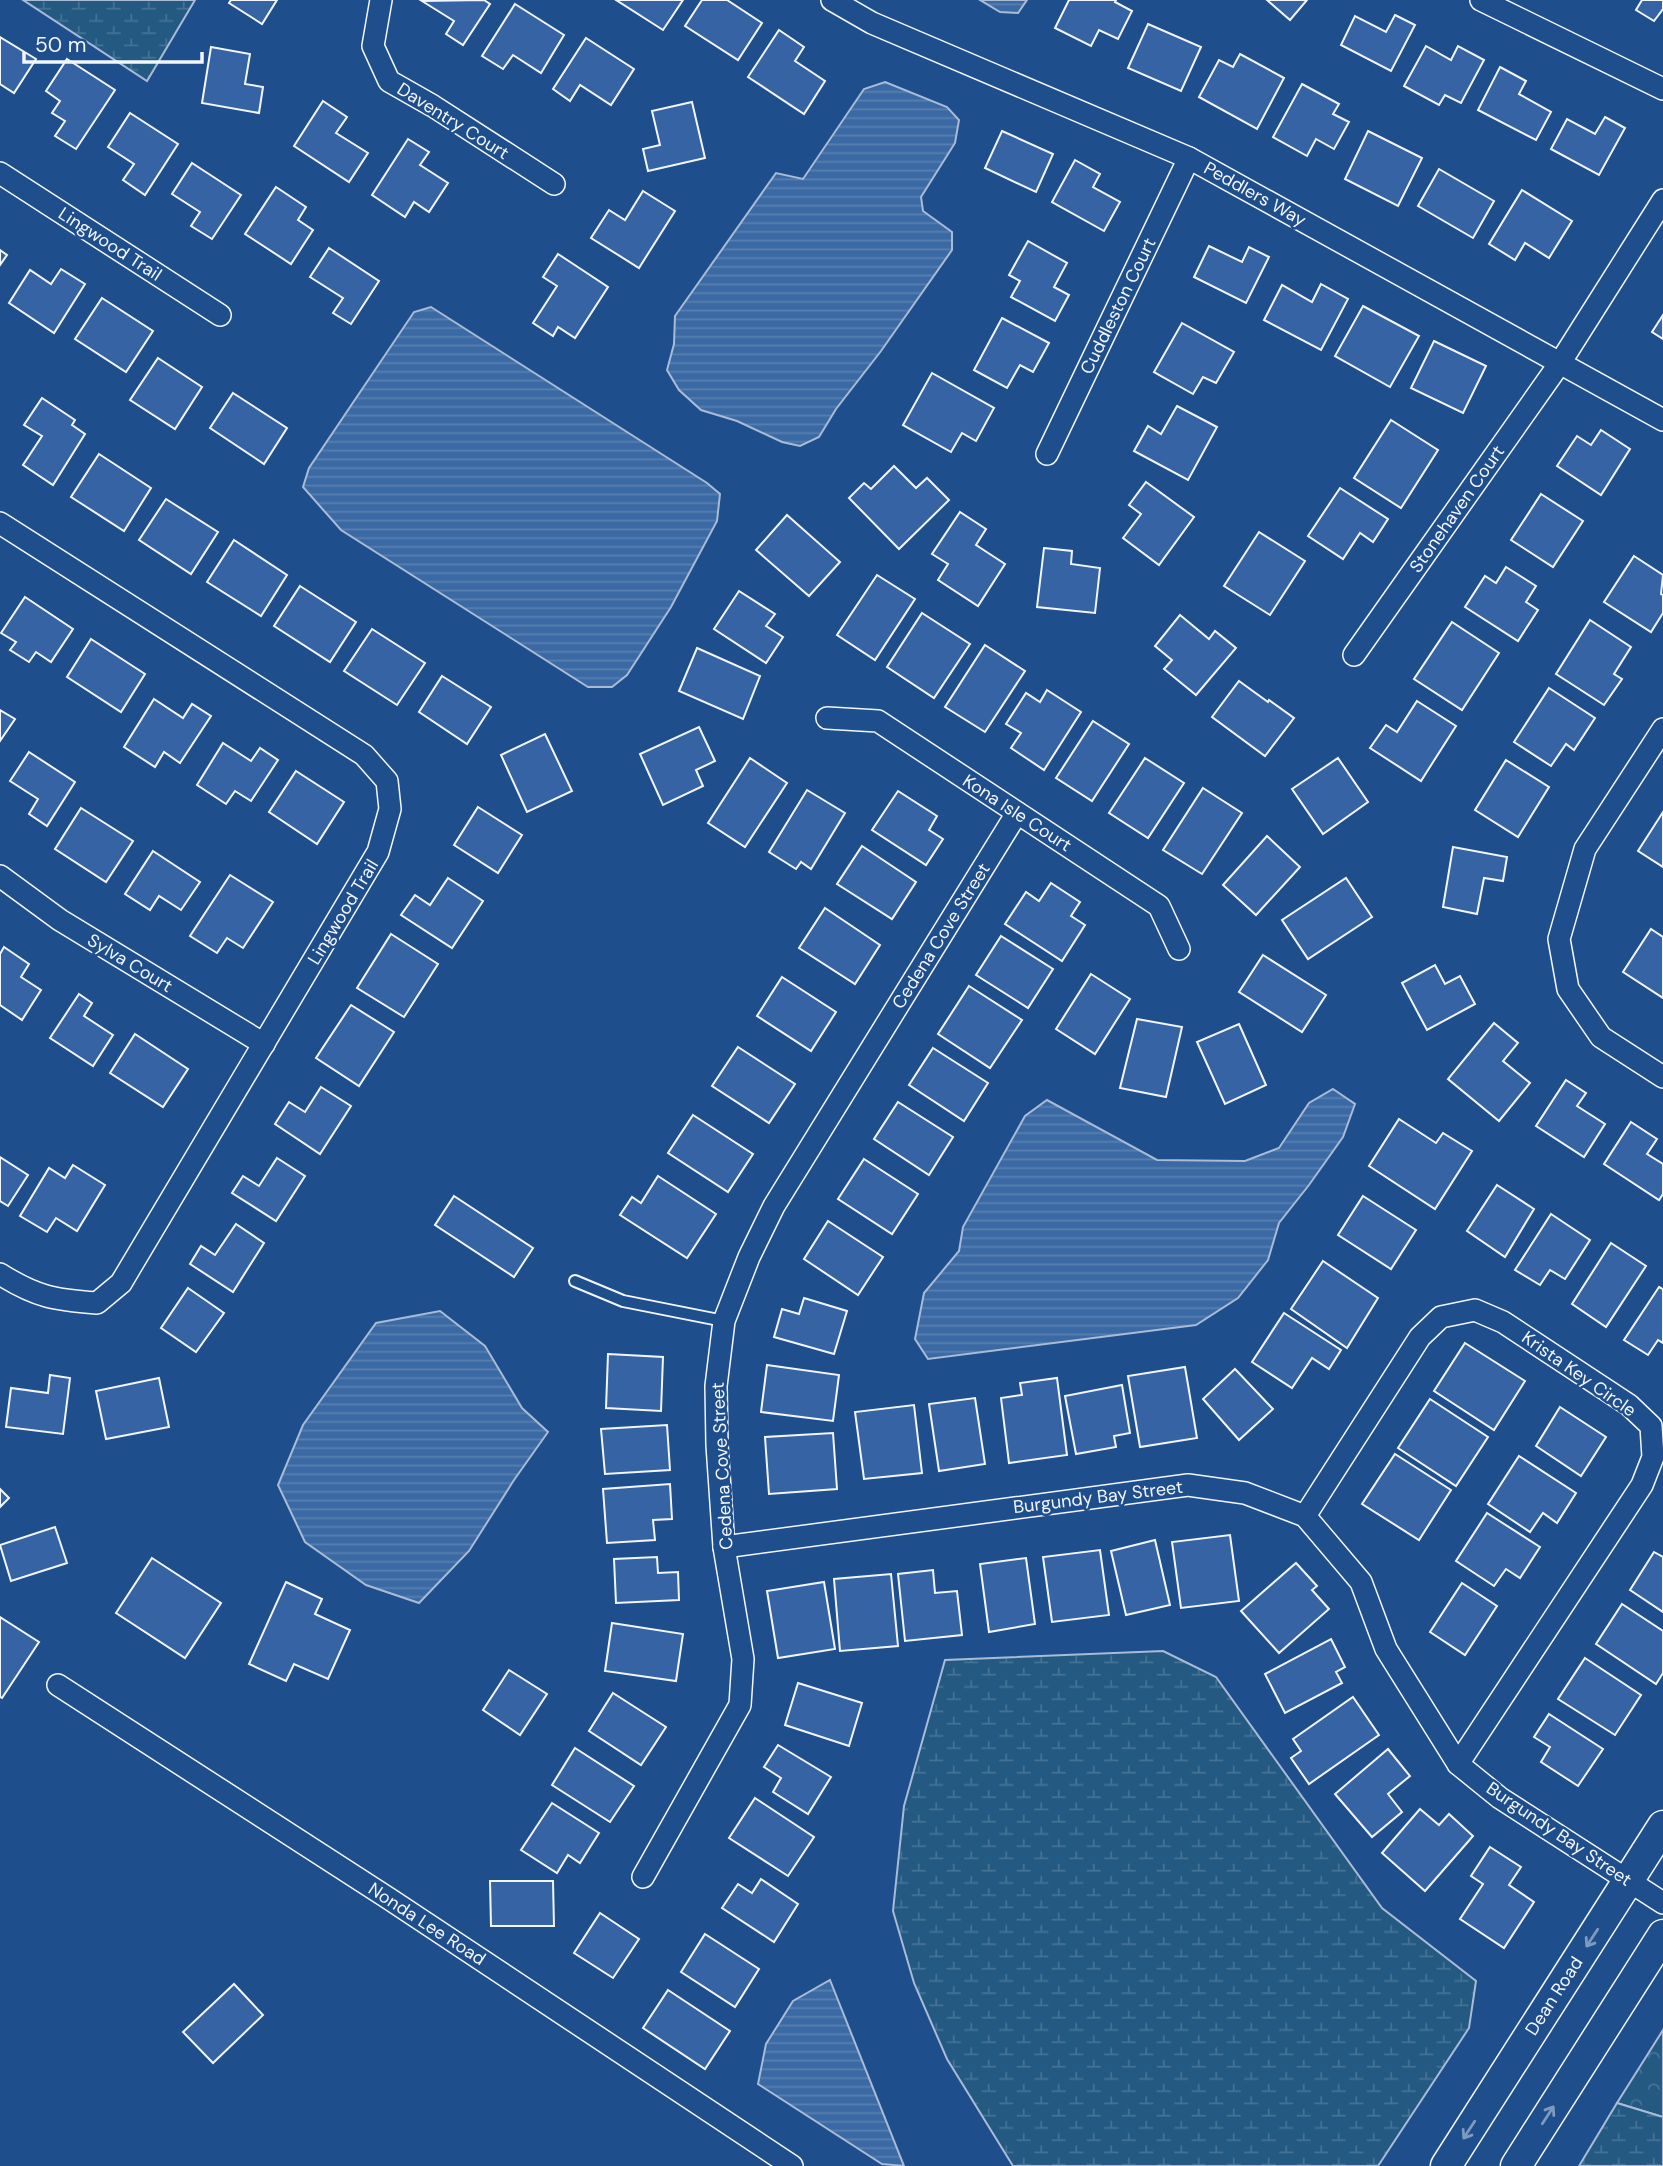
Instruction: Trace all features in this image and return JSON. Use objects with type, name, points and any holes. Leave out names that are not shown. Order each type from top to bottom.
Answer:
[{"type":"main road","name":"Dean Road","points":[[1446,2166],[1663,1826]]},
{"type":"main road","points":[[1516,2166],[1663,1936]]},
{"type":"street","name":"Daventry Court","points":[[381,0],[373,46],[389,81],[554,184]]},
{"type":"street","name":"Peddlers Way","points":[[831,0],[872,23],[1189,158],[1663,421]]},
{"type":"street","points":[[1481,0],[1663,89]]},
{"type":"street","name":"Cuddleston Court","points":[[1048,454],[1189,158]]},
{"type":"street","name":"Lingwood Trail","points":[[0,173],[219,315]]},
{"type":"street","name":"Stonehaven Court","points":[[1354,655],[1560,363],[1663,200]]},
{"type":"street","name":"Lingwood Trail","points":[[0,523],[364,755],[387,781],[390,809],[378,852],[121,1283],[97,1303],[58,1301],[22,1288],[0,1273]]},
{"type":"street","name":"Kona Isle Court","points":[[827,718],[878,721],[1159,906],[1179,948]]},
{"type":"street","points":[[1661,734],[1585,849],[1559,939],[1568,989],[1601,1037],[1663,1077]]},
{"type":"street","name":"Cedena Cove Street","points":[[643,1877],[740,1705],[743,1659],[724,1547],[717,1445],[716,1386],[724,1321],[749,1257],[774,1206],[1017,813]]},
{"type":"street","name":"Sylva Court","points":[[0,876],[60,920],[264,1044]]},
{"type":"street","name":"Krista Key Circle","points":[[1305,1516],[1420,1336],[1441,1317],[1475,1310],[1503,1322],[1629,1405],[1651,1426],[1653,1457],[1642,1485],[1458,1765]]},
{"type":"street","name":"Burgundy Bay Street","points":[[724,1547],[1188,1485],[1245,1493],[1305,1516],[1361,1582],[1386,1649],[1458,1765],[1500,1798],[1663,1903]]},
{"type":"street","name":"Nonda Lee Road","points":[[58,1685],[388,1898],[792,2166]]},
{"type":"lane","points":[[575,1281],[623,1301],[724,1321]]},
{"type":"green space","points":[[23,0],[195,0],[147,81]]},
{"type":"green space","points":[[1163,1651],[1216,1677],[1382,1908],[1476,1981],[1469,2028],[1378,2166],[1013,2166],[947,2059],[914,1983],[893,1911],[904,1806],[945,1660]]},
{"type":"green space","points":[[1663,2030],[1663,2117],[1617,2103]]},
{"type":"green space","points":[[1617,2103],[1663,2117],[1663,2166],[1579,2166]]},
{"type":"shaded area","points":[[980,0],[1027,0],[1018,13],[1000,12]]},
{"type":"shaded area","points":[[885,82],[947,107],[959,120],[955,143],[921,197],[923,211],[952,232],[952,250],[881,351],[836,409],[819,437],[800,446],[782,442],[737,421],[701,410],[679,390],[667,370],[674,344],[675,316],[776,173],[803,179],[864,89]]},
{"type":"shaded area","points":[[431,307],[707,483],[720,494],[717,521],[671,607],[627,675],[612,687],[588,687],[341,530],[303,487],[309,468],[414,312]]},
{"type":"shaded area","points":[[1333,1089],[1355,1104],[1343,1137],[1279,1223],[1268,1260],[1238,1298],[1196,1325],[928,1359],[915,1339],[924,1293],[959,1251],[963,1227],[1025,1116],[1047,1100],[1157,1160],[1245,1161],[1279,1148],[1309,1103]]},
{"type":"shaded area","points":[[440,1311],[485,1346],[522,1408],[548,1432],[469,1551],[419,1603],[366,1585],[305,1542],[278,1485],[303,1425],[376,1323]]},
{"type":"shaded area","points":[[830,1980],[904,2166],[882,2164],[758,2084],[766,2044],[793,2001]]},
{"type":"building","points":[[231,0],[277,0],[262,24],[229,3]]},
{"type":"building","points":[[484,0],[490,4],[463,45],[446,34],[454,21],[422,1]]},
{"type":"building","points":[[616,0],[683,0],[663,30]]},
{"type":"building","points":[[702,0],[727,0],[762,23],[738,60],[685,26]]},
{"type":"building","points":[[1069,0],[1116,0],[1115,2],[1132,11],[1118,39],[1099,30],[1091,46],[1055,28]]},
{"type":"building","points":[[1267,0],[1307,0],[1290,20]]},
{"type":"building","points":[[1642,0],[1663,0],[1663,9],[1654,21],[1636,10]]},
{"type":"building","points":[[515,4],[564,35],[541,73],[513,55],[503,69],[482,56]]},
{"type":"building","points":[[1395,15],[1415,25],[1391,71],[1341,45],[1355,16],[1386,32]]},
{"type":"building","points":[[1148,24],[1201,47],[1181,91],[1128,68]]},
{"type":"building","points":[[779,30],[804,47],[795,61],[825,81],[804,114],[748,77]]},
{"type":"building","points":[[0,37],[36,59],[14,93],[0,84]]},
{"type":"building","points":[[586,38],[634,69],[611,105],[580,85],[570,101],[553,89]]},
{"type":"building","points":[[1426,46],[1451,60],[1458,46],[1484,60],[1461,103],[1445,95],[1439,105],[1404,86]]},
{"type":"building","points":[[211,47],[250,54],[245,84],[263,87],[259,113],[202,103]]},
{"type":"building","points":[[1240,54],[1284,78],[1257,129],[1199,97],[1219,60],[1233,67]]},
{"type":"building","points":[[67,59],[115,90],[76,149],[55,136],[65,121],[52,113],[60,101],[46,91]]},
{"type":"building","points":[[1500,67],[1526,81],[1519,94],[1551,112],[1536,140],[1478,110]]},
{"type":"building","points":[[1302,84],[1339,104],[1333,114],[1349,122],[1334,149],[1316,139],[1307,156],[1273,137]]},
{"type":"building","points":[[323,101],[347,117],[336,133],[368,153],[349,182],[294,146]]},
{"type":"building","points":[[692,102],[705,158],[648,171],[643,149],[660,145],[652,111]]},
{"type":"building","points":[[130,113],[178,144],[145,195],[123,180],[134,164],[108,147]]},
{"type":"building","points":[[1605,117],[1625,128],[1599,175],[1551,149],[1567,119],[1595,134]]},
{"type":"building","points":[[1002,131],[1053,154],[1036,192],[985,168]]},
{"type":"building","points":[[1368,131],[1422,158],[1398,206],[1345,179]]},
{"type":"building","points":[[408,139],[429,152],[420,165],[448,183],[429,212],[414,202],[405,217],[372,195]]},
{"type":"building","points":[[1075,160],[1100,174],[1093,187],[1120,202],[1104,231],[1052,202]]},
{"type":"building","points":[[192,163],[241,195],[212,239],[191,226],[200,212],[172,194]]},
{"type":"building","points":[[1439,169],[1494,201],[1473,238],[1418,206]]},
{"type":"building","points":[[276,187],[306,207],[298,220],[313,230],[291,264],[245,234]]},
{"type":"building","points":[[1522,190],[1572,221],[1549,258],[1525,243],[1515,260],[1489,244]]},
{"type":"building","points":[[643,191],[675,211],[639,268],[591,238],[609,210],[625,220]]},
{"type":"building","points":[[1028,241],[1067,263],[1054,287],[1069,295],[1055,321],[1011,297],[1020,281],[1009,275]]},
{"type":"building","points":[[1209,246],[1242,262],[1249,247],[1269,257],[1246,303],[1194,277]]},
{"type":"building","points":[[329,248],[379,281],[351,324],[333,313],[343,298],[310,277]]},
{"type":"building","points":[[0,250],[7,255],[0,265]]},
{"type":"building","points":[[558,254],[608,287],[575,338],[558,327],[553,336],[533,323],[557,286],[543,277]]},
{"type":"building","points":[[61,269],[85,284],[54,333],[9,303],[30,270],[51,284]]},
{"type":"building","points":[[1321,284],[1348,299],[1321,350],[1264,320],[1282,285],[1312,302]]},
{"type":"building","points":[[102,298],[153,331],[126,372],[75,339]]},
{"type":"building","points":[[1363,306],[1419,336],[1390,387],[1335,356]]},
{"type":"building","points":[[1663,315],[1663,339],[1652,332]]},
{"type":"building","points":[[1002,318],[1049,343],[1033,372],[1020,365],[1007,388],[974,370]]},
{"type":"building","points":[[1182,323],[1234,352],[1216,383],[1203,377],[1193,394],[1154,372]]},
{"type":"building","points":[[1434,341],[1486,366],[1463,413],[1411,388]]},
{"type":"building","points":[[158,358],[202,387],[175,429],[130,400]]},
{"type":"building","points":[[932,373],[994,408],[976,441],[962,433],[951,452],[903,425]]},
{"type":"building","points":[[233,393],[287,428],[264,464],[210,428]]},
{"type":"building","points":[[42,398],[75,420],[72,425],[85,434],[53,485],[23,465],[42,436],[24,425]]},
{"type":"building","points":[[1177,406],[1217,427],[1188,480],[1134,451],[1148,426],[1161,434]]},
{"type":"building","points":[[1391,420],[1438,450],[1401,508],[1354,478]]},
{"type":"building","points":[[1601,430],[1630,449],[1601,495],[1557,466],[1577,436],[1591,445]]},
{"type":"building","points":[[99,454],[151,488],[124,531],[71,497]]},
{"type":"building","points":[[894,466],[916,488],[927,478],[949,500],[899,549],[849,498],[864,483],[871,489]]},
{"type":"building","points":[[1146,482],[1194,517],[1159,565],[1123,538],[1141,514],[1129,505]]},
{"type":"building","points":[[1340,488],[1388,519],[1373,542],[1360,533],[1343,559],[1308,536]]},
{"type":"building","points":[[1541,494],[1583,521],[1553,567],[1511,540]]},
{"type":"building","points":[[166,499],[218,532],[191,574],[139,540]]},
{"type":"building","points":[[960,512],[986,529],[976,545],[1005,564],[978,606],[938,580],[948,564],[932,554]]},
{"type":"building","points":[[787,515],[840,562],[809,596],[756,550]]},
{"type":"building","points":[[1259,532],[1305,561],[1270,615],[1224,586]]},
{"type":"building","points":[[234,540],[287,575],[261,616],[207,582]]},
{"type":"building","points":[[1044,548],[1072,551],[1071,564],[1100,568],[1095,613],[1037,607]]},
{"type":"building","points":[[1634,556],[1663,575],[1663,613],[1651,632],[1604,602]]},
{"type":"building","points":[[1506,567],[1536,586],[1526,602],[1538,610],[1518,641],[1465,607],[1485,576],[1496,583]]},
{"type":"building","points":[[877,575],[915,599],[875,660],[837,635]]},
{"type":"building","points":[[300,586],[356,622],[330,662],[274,626]]},
{"type":"building","points":[[739,591],[775,614],[766,626],[783,637],[766,663],[714,629]]},
{"type":"building","points":[[25,597],[73,629],[51,662],[36,652],[29,662],[10,650],[16,642],[1,633]]},
{"type":"building","points":[[922,613],[970,644],[934,698],[887,667]]},
{"type":"building","points":[[1180,615],[1209,639],[1215,631],[1236,648],[1196,695],[1164,669],[1172,660],[1155,646]]},
{"type":"building","points":[[1590,620],[1631,647],[1614,674],[1622,679],[1604,705],[1556,674]]},
{"type":"building","points":[[1452,622],[1499,653],[1462,710],[1414,679]]},
{"type":"building","points":[[372,629],[425,663],[397,705],[344,671]]},
{"type":"building","points":[[91,639],[145,674],[121,712],[67,677]]},
{"type":"building","points":[[985,645],[1025,671],[985,732],[945,707]]},
{"type":"building","points":[[697,648],[760,676],[743,719],[679,691]]},
{"type":"building","points":[[442,676],[491,707],[467,744],[419,712]]},
{"type":"building","points":[[1239,681],[1294,718],[1265,756],[1212,717]]},
{"type":"building","points":[[1549,688],[1595,718],[1574,750],[1566,744],[1551,766],[1514,742]]},
{"type":"building","points":[[1047,690],[1081,712],[1044,770],[1011,748],[1021,733],[1006,724],[1026,693],[1040,702]]},
{"type":"building","points":[[154,699],[183,718],[192,704],[211,716],[180,763],[164,752],[155,767],[124,747]]},
{"type":"building","points":[[1417,701],[1456,726],[1421,781],[1370,748],[1386,725],[1397,732]]},
{"type":"building","points":[[0,710],[15,719],[0,741]]},
{"type":"building","points":[[1093,721],[1129,744],[1092,801],[1056,778]]},
{"type":"building","points":[[699,727],[715,761],[696,770],[703,786],[663,805],[640,754]]},
{"type":"building","points":[[545,734],[572,791],[527,812],[501,755]]},
{"type":"building","points":[[223,743],[251,761],[260,748],[278,760],[251,801],[235,791],[226,804],[197,785]]},
{"type":"building","points":[[29,752],[75,782],[47,826],[29,814],[38,799],[10,781]]},
{"type":"building","points":[[750,758],[787,783],[745,847],[708,823]]},
{"type":"building","points":[[1145,758],[1184,783],[1148,838],[1109,813]]},
{"type":"building","points":[[1338,758],[1368,802],[1323,834],[1292,789]]},
{"type":"building","points":[[1506,760],[1549,787],[1518,837],[1475,810]]},
{"type":"building","points":[[296,771],[344,802],[317,844],[269,812]]},
{"type":"building","points":[[1203,788],[1242,813],[1202,874],[1163,850]]},
{"type":"building","points":[[807,790],[845,813],[811,869],[801,862],[796,869],[769,852]]},
{"type":"building","points":[[898,791],[937,816],[929,830],[943,839],[926,865],[872,830]]},
{"type":"building","points":[[478,807],[522,835],[498,873],[454,845]]},
{"type":"building","points":[[81,808],[133,841],[106,882],[55,849]]},
{"type":"building","points":[[1663,812],[1663,867],[1638,851]]},
{"type":"building","points":[[1267,836],[1300,867],[1256,915],[1223,885]]},
{"type":"building","points":[[862,846],[916,882],[892,919],[837,884]]},
{"type":"building","points":[[1453,847],[1507,857],[1503,881],[1484,878],[1477,914],[1443,907]]},
{"type":"building","points":[[153,851],[200,882],[181,910],[159,896],[150,910],[125,894]]},
{"type":"building","points":[[230,875],[273,902],[243,948],[227,938],[217,953],[190,936]]},
{"type":"building","points":[[448,878],[483,901],[452,948],[401,915],[415,895],[430,905]]},
{"type":"building","points":[[1346,878],[1372,917],[1308,959],[1282,920]]},
{"type":"building","points":[[1051,883],[1080,902],[1071,916],[1085,925],[1062,961],[1005,924],[1026,892],[1039,901]]},
{"type":"building","points":[[825,908],[880,945],[855,984],[799,948]]},
{"type":"building","points":[[1651,929],[1663,937],[1663,998],[1623,972]]},
{"type":"building","points":[[391,934],[438,964],[404,1017],[357,988]]},
{"type":"building","points":[[1001,936],[1053,969],[1028,1008],[976,975]]},
{"type":"building","points":[[4,947],[29,964],[21,977],[41,990],[22,1020],[0,1005],[0,954]]},
{"type":"building","points":[[1263,955],[1326,995],[1302,1032],[1239,992]]},
{"type":"building","points":[[1435,965],[1445,984],[1460,976],[1475,1004],[1427,1030],[1402,983]]},
{"type":"building","points":[[1091,974],[1130,999],[1095,1054],[1056,1029]]},
{"type":"building","points":[[782,977],[836,1012],[811,1051],[757,1016]]},
{"type":"building","points":[[969,986],[1022,1020],[990,1068],[938,1034]]},
{"type":"building","points":[[79,994],[92,1003],[84,1016],[113,1035],[93,1066],[50,1038]]},
{"type":"building","points":[[351,1005],[394,1032],[359,1086],[316,1058]]},
{"type":"building","points":[[1137,1019],[1182,1027],[1166,1097],[1120,1088]]},
{"type":"building","points":[[1494,1023],[1518,1043],[1503,1061],[1530,1083],[1499,1121],[1448,1079]]},
{"type":"building","points":[[1239,1024],[1266,1085],[1225,1104],[1197,1042]]},
{"type":"building","points":[[135,1034],[188,1069],[163,1107],[110,1073]]},
{"type":"building","points":[[738,1047],[795,1084],[769,1123],[712,1086]]},
{"type":"building","points":[[933,1048],[988,1083],[964,1121],[909,1085]]},
{"type":"building","points":[[1566,1080],[1586,1093],[1577,1106],[1605,1124],[1584,1157],[1536,1126]]},
{"type":"building","points":[[321,1087],[351,1106],[320,1154],[275,1124],[289,1102],[305,1112]]},
{"type":"building","points":[[898,1102],[953,1137],[929,1175],[874,1139]]},
{"type":"building","points":[[693,1115],[753,1154],[728,1192],[668,1153]]},
{"type":"building","points":[[1399,1119],[1436,1143],[1443,1133],[1472,1151],[1435,1209],[1369,1166]]},
{"type":"building","points":[[1631,1122],[1657,1139],[1647,1154],[1663,1164],[1663,1194],[1659,1200],[1604,1164]]},
{"type":"building","points":[[0,1157],[28,1175],[8,1206],[0,1201]]},
{"type":"building","points":[[277,1158],[305,1176],[276,1221],[232,1193],[243,1176],[259,1186]]},
{"type":"building","points":[[864,1159],[918,1194],[892,1234],[838,1199]]},
{"type":"building","points":[[73,1165],[105,1185],[77,1231],[56,1218],[47,1232],[20,1216],[49,1168],[65,1178]]},
{"type":"building","points":[[658,1176],[716,1214],[687,1258],[620,1215],[632,1197],[641,1203]]},
{"type":"building","points":[[1497,1185],[1534,1209],[1505,1257],[1467,1231]]},
{"type":"building","points":[[454,1196],[533,1248],[514,1277],[435,1225]]},
{"type":"building","points":[[1363,1196],[1416,1230],[1391,1269],[1338,1235]]},
{"type":"building","points":[[1551,1214],[1590,1240],[1565,1279],[1550,1270],[1540,1285],[1515,1270]]},
{"type":"building","points":[[828,1221],[883,1257],[858,1295],[804,1259]]},
{"type":"building","points":[[236,1224],[264,1243],[233,1292],[190,1264],[201,1246],[215,1255]]},
{"type":"building","points":[[1611,1243],[1646,1266],[1606,1327],[1572,1304]]},
{"type":"building","points":[[1323,1261],[1378,1298],[1347,1348],[1291,1309]]},
{"type":"building","points":[[1659,1287],[1663,1289],[1663,1343],[1658,1340],[1648,1355],[1624,1340]]},
{"type":"building","points":[[188,1288],[224,1313],[196,1352],[161,1328]]},
{"type":"building","points":[[804,1298],[847,1311],[834,1354],[774,1337],[782,1309],[799,1314]]},
{"type":"building","points":[[1284,1313],[1341,1350],[1329,1369],[1312,1358],[1292,1388],[1252,1362]]},
{"type":"building","points":[[1465,1343],[1525,1381],[1494,1430],[1434,1391]]},
{"type":"building","points":[[608,1354],[663,1357],[661,1411],[606,1408]]},
{"type":"building","points":[[767,1365],[839,1375],[833,1421],[761,1412]]},
{"type":"building","points":[[1185,1367],[1197,1438],[1140,1447],[1128,1376]]},
{"type":"building","points":[[1235,1369],[1273,1409],[1239,1440],[1203,1399]]},
{"type":"building","points":[[50,1375],[70,1378],[63,1434],[6,1427],[11,1388],[48,1393]]},
{"type":"building","points":[[159,1378],[169,1427],[106,1439],[96,1391]]},
{"type":"building","points":[[1057,1378],[1067,1455],[1009,1463],[1001,1398],[1022,1395],[1020,1383]]},
{"type":"building","points":[[1122,1385],[1130,1433],[1114,1436],[1116,1447],[1076,1454],[1065,1396]]},
{"type":"building","points":[[975,1398],[985,1464],[939,1471],[929,1404]]},
{"type":"building","points":[[1430,1399],[1488,1437],[1456,1486],[1398,1448]]},
{"type":"building","points":[[914,1405],[922,1473],[864,1479],[855,1412]]},
{"type":"building","points":[[1560,1407],[1606,1437],[1581,1476],[1536,1446]]},
{"type":"building","points":[[667,1425],[670,1470],[605,1474],[601,1429]]},
{"type":"building","points":[[833,1433],[837,1489],[769,1494],[765,1437]]},
{"type":"building","points":[[1395,1454],[1451,1490],[1419,1540],[1362,1504]]},
{"type":"building","points":[[1519,1456],[1576,1493],[1557,1523],[1543,1513],[1530,1532],[1488,1504]]},
{"type":"building","points":[[670,1484],[672,1519],[653,1520],[655,1540],[607,1543],[603,1489]]},
{"type":"building","points":[[0,1489],[9,1498],[0,1507]]},
{"type":"building","points":[[1487,1513],[1540,1547],[1520,1578],[1506,1569],[1494,1586],[1456,1561]]},
{"type":"building","points":[[55,1527],[67,1563],[11,1581],[0,1545]]},
{"type":"building","points":[[1230,1535],[1239,1601],[1181,1608],[1172,1542]]},
{"type":"building","points":[[1155,1540],[1170,1605],[1126,1615],[1111,1551]]},
{"type":"building","points":[[1100,1550],[1109,1615],[1052,1622],[1043,1557]]},
{"type":"building","points":[[1654,1552],[1663,1557],[1663,1612],[1630,1590]]},
{"type":"building","points":[[657,1557],[658,1573],[678,1572],[679,1600],[616,1603],[614,1559]]},
{"type":"building","points":[[152,1558],[221,1603],[185,1658],[116,1613]]},
{"type":"building","points":[[1026,1558],[1035,1624],[989,1632],[980,1564]]},
{"type":"building","points":[[1296,1563],[1317,1586],[1312,1590],[1329,1609],[1279,1653],[1241,1611]]},
{"type":"building","points":[[933,1570],[935,1593],[957,1591],[962,1635],[905,1641],[898,1574]]},
{"type":"building","points":[[891,1574],[898,1646],[840,1651],[834,1579]]},
{"type":"building","points":[[286,1582],[322,1599],[315,1614],[350,1630],[328,1679],[294,1664],[286,1681],[249,1664]]},
{"type":"building","points":[[824,1582],[835,1649],[778,1658],[767,1591]]},
{"type":"building","points":[[1462,1583],[1497,1606],[1465,1655],[1430,1632]]},
{"type":"building","points":[[1622,1604],[1663,1631],[1663,1673],[1656,1684],[1596,1644]]},
{"type":"building","points":[[0,1617],[39,1642],[2,1698],[0,1697]]},
{"type":"building","points":[[612,1623],[683,1634],[676,1681],[605,1671]]},
{"type":"building","points":[[1331,1639],[1345,1667],[1336,1672],[1342,1683],[1285,1713],[1265,1674]]},
{"type":"building","points":[[1585,1658],[1641,1695],[1615,1735],[1558,1699]]},
{"type":"building","points":[[509,1670],[547,1694],[520,1735],[483,1710]]},
{"type":"building","points":[[798,1683],[862,1703],[849,1746],[785,1725]]},
{"type":"building","points":[[613,1693],[666,1727],[641,1765],[589,1731]]},
{"type":"building","points":[[1353,1697],[1379,1735],[1309,1784],[1291,1758],[1301,1751],[1293,1739]]},
{"type":"building","points":[[1549,1714],[1603,1749],[1578,1786],[1541,1762],[1550,1747],[1534,1737]]},
{"type":"building","points":[[778,1745],[831,1777],[808,1814],[773,1792],[781,1778],[764,1767]]},
{"type":"building","points":[[575,1748],[634,1786],[610,1822],[552,1785]]},
{"type":"building","points":[[1388,1749],[1410,1776],[1388,1794],[1402,1812],[1372,1837],[1335,1794]]},
{"type":"building","points":[[755,1798],[814,1837],[788,1876],[729,1838]]},
{"type":"building","points":[[552,1803],[599,1833],[580,1863],[568,1855],[557,1873],[521,1850]]},
{"type":"building","points":[[1420,1809],[1439,1825],[1449,1814],[1473,1836],[1425,1891],[1382,1853]]},
{"type":"building","points":[[1490,1847],[1521,1867],[1509,1885],[1534,1902],[1504,1948],[1460,1919],[1483,1884],[1471,1876]]},
{"type":"building","points":[[761,1879],[798,1904],[774,1942],[722,1908],[738,1884],[752,1893]]},
{"type":"building","points":[[490,1881],[553,1881],[554,1926],[491,1926]]},
{"type":"building","points":[[600,1913],[639,1939],[613,1978],[574,1953]]},
{"type":"building","points":[[705,1934],[759,1969],[735,2007],[681,1972]]},
{"type":"building","points":[[234,1984],[263,2015],[213,2063],[183,2032]]},
{"type":"building","points":[[668,1990],[730,2031],[705,2069],[643,2028]]}]
